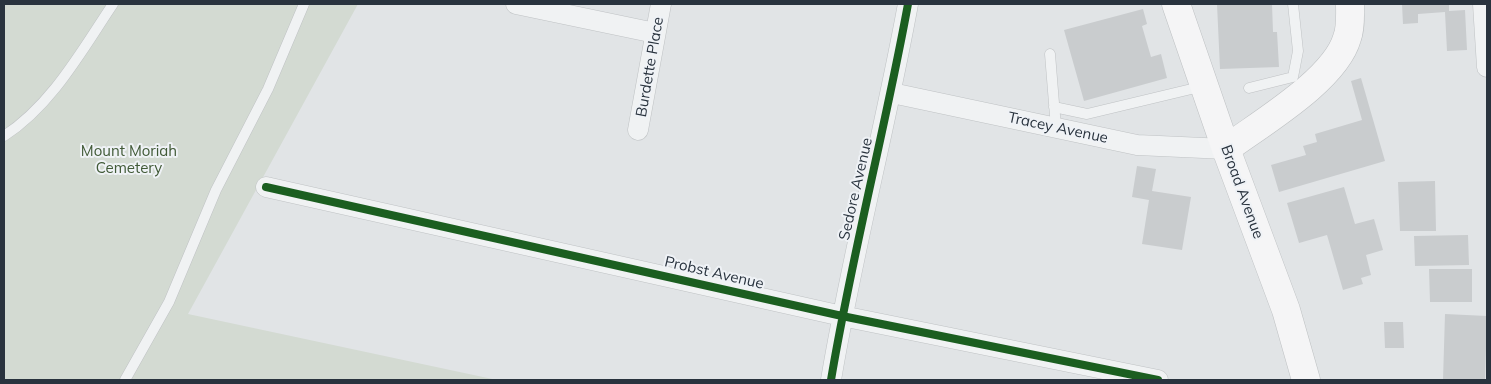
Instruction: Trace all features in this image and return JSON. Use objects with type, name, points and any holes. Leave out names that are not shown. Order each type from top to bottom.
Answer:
[{"type":"main road","name":"Broad Avenue","points":[[1176,4],[1226,149],[1286,310],[1306,380]]},
{"type":"main road","points":[[1226,149],[1311,87],[1333,65],[1347,39],[1350,4]]},
{"type":"street","points":[[516,4],[654,33]]},
{"type":"street","name":"Burdette Place","points":[[638,130],[654,33],[661,4]]},
{"type":"street","name":"Sedore Avenue","points":[[831,380],[842,316],[892,93],[908,4]]},
{"type":"street","points":[[1483,4],[1487,67]]},
{"type":"street","name":"Tracey Avenue","points":[[892,93],[1137,145],[1226,149]]},
{"type":"street","name":"Probst Avenue","points":[[266,187],[842,316],[1158,380]]},
{"type":"lane","points":[[4,136],[41,104],[80,54],[113,4]]},
{"type":"lane","points":[[125,380],[169,302],[216,190],[268,89],[304,4]]},
{"type":"lane","points":[[1249,88],[1293,77],[1298,51],[1293,4]]},
{"type":"lane","points":[[1050,54],[1056,128]]},
{"type":"lane","points":[[1054,107],[1087,114],[1204,86]]},
{"type":"green space","name":"Mount Moriah Cemetery","points":[[4,4],[358,4],[188,314],[497,380],[4,380]]},
{"type":"building","points":[[1217,4],[1272,4],[1273,32],[1277,32],[1279,67],[1220,69]]},
{"type":"building","points":[[1402,4],[1449,4],[1449,11],[1465,10],[1467,50],[1447,51],[1445,12],[1418,14],[1418,23],[1403,24]]},
{"type":"building","points":[[1143,9],[1147,24],[1142,26],[1151,57],[1161,54],[1167,78],[1084,101],[1064,30]]},
{"type":"building","points":[[1361,78],[1385,161],[1279,192],[1271,165],[1306,155],[1303,146],[1317,142],[1315,134],[1362,120],[1351,81]]},
{"type":"building","points":[[1137,166],[1156,169],[1152,191],[1191,197],[1182,250],[1142,244],[1149,200],[1132,197]]},
{"type":"building","points":[[1435,181],[1436,231],[1400,231],[1398,182]]},
{"type":"building","points":[[1344,187],[1355,224],[1374,219],[1383,250],[1366,255],[1371,275],[1361,278],[1363,284],[1343,290],[1327,235],[1299,243],[1287,203]]},
{"type":"building","points":[[1468,235],[1469,265],[1415,266],[1414,236]]},
{"type":"building","points":[[1429,269],[1472,269],[1472,302],[1430,302]]},
{"type":"building","points":[[1445,314],[1487,316],[1485,380],[1443,380]]},
{"type":"building","points":[[1384,322],[1403,322],[1404,348],[1385,348]]},
{"type":"cycle path","points":[[831,380],[839,333],[908,4]]},
{"type":"cycle path","points":[[266,187],[842,316],[1158,380]]}]
